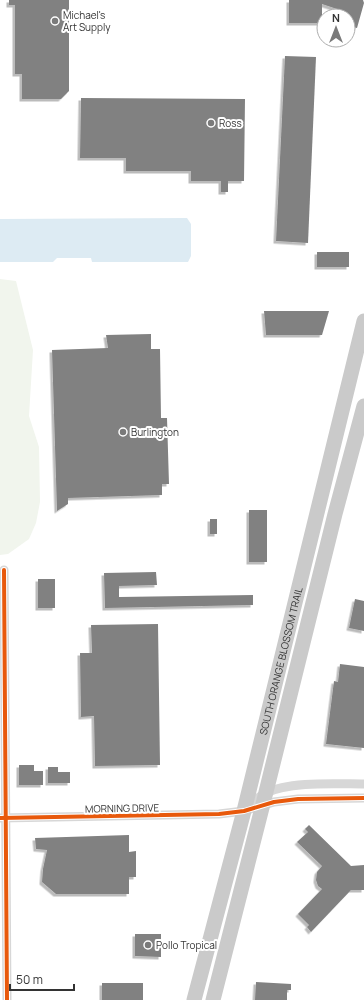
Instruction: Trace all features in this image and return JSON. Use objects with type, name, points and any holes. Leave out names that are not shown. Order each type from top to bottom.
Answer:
[{"type":"main road","name":"SOUTH ORANGE BLOSSOM TRAIL","points":[[194,1000],[244,811],[364,321]]},
{"type":"main road","name":"SOUTH ORANGE BLOSSOM TRAIL","points":[[213,1000],[265,798],[338,499],[364,406]]},
{"type":"street","points":[[4,570],[3,818],[7,1000]]},
{"type":"street","points":[[364,784],[303,784],[277,789],[265,798],[274,802],[298,798],[364,798]]},
{"type":"street","name":"MORNING DRIVE","points":[[3,818],[219,814],[244,811],[265,798]]},
{"type":"shaded area","points":[[187,218],[191,224],[191,256],[188,262],[92,262],[91,258],[57,258],[53,262],[0,262],[0,219]]},
{"type":"shaded area","points":[[0,279],[16,281],[33,350],[29,416],[39,447],[40,502],[36,523],[29,539],[8,554],[0,555]]},
{"type":"building","points":[[9,0],[69,0],[69,91],[61,99],[22,99],[22,74],[15,74],[15,5],[9,5]]},
{"type":"building","points":[[289,0],[363,0],[364,3],[357,28],[356,8],[334,8],[322,4],[322,8],[316,8],[316,23],[289,23]]},
{"type":"building","points":[[285,56],[316,57],[308,243],[276,241]]},
{"type":"building","points":[[81,98],[245,99],[244,181],[228,181],[228,192],[221,192],[221,181],[191,181],[191,171],[126,171],[126,158],[80,158]]},
{"type":"building","points":[[317,252],[349,252],[349,267],[317,267]]},
{"type":"building","points":[[264,311],[329,311],[322,335],[266,335]]},
{"type":"building","points":[[151,334],[151,349],[160,349],[161,418],[167,418],[169,484],[162,484],[162,495],[68,498],[68,504],[57,511],[52,350],[108,348],[106,335]]},
{"type":"building","points":[[249,510],[267,510],[267,562],[249,562]]},
{"type":"building","points":[[210,519],[217,519],[217,534],[210,534]]},
{"type":"building","points":[[156,572],[157,585],[119,586],[119,597],[253,595],[253,605],[105,608],[104,573]]},
{"type":"building","points":[[38,579],[55,579],[55,608],[38,608]]},
{"type":"building","points":[[355,599],[364,601],[364,631],[349,628]]},
{"type":"building","points":[[158,624],[160,765],[95,766],[94,716],[81,717],[80,653],[92,653],[91,625]]},
{"type":"building","points":[[340,664],[364,667],[364,748],[326,744],[334,681],[338,682]]},
{"type":"building","points":[[19,765],[34,765],[34,771],[43,771],[43,785],[19,785]]},
{"type":"building","points":[[48,767],[58,767],[58,772],[70,772],[70,783],[48,783]]},
{"type":"building","points":[[309,825],[351,866],[364,865],[364,890],[351,890],[311,932],[307,927],[309,925],[298,914],[322,889],[318,886],[316,880],[317,872],[322,866],[297,842],[308,832],[305,829]]},
{"type":"building","points":[[129,835],[129,852],[136,851],[136,877],[129,877],[129,894],[56,894],[42,882],[47,850],[36,849],[35,838]]},
{"type":"building","name":"Pollo Tropical","points":[[135,934],[161,934],[161,957],[135,956]]},
{"type":"building","points":[[256,982],[291,984],[291,990],[287,990],[287,1000],[255,1000]]},
{"type":"building","points":[[102,983],[143,983],[143,1000],[102,1000]]},
{"type":"cycle path","points":[[4,570],[7,1000]]},
{"type":"cycle path","points":[[0,818],[219,814],[244,811],[274,802],[298,799],[364,798]]},
{"type":"place","name":"Michael's Art Supply","points":[[55,21]]},
{"type":"place","name":"Ross","points":[[211,123]]},
{"type":"place","name":"Burlington","points":[[123,432]]},
{"type":"place","name":"Pollo Tropical","points":[[148,945]]}]
